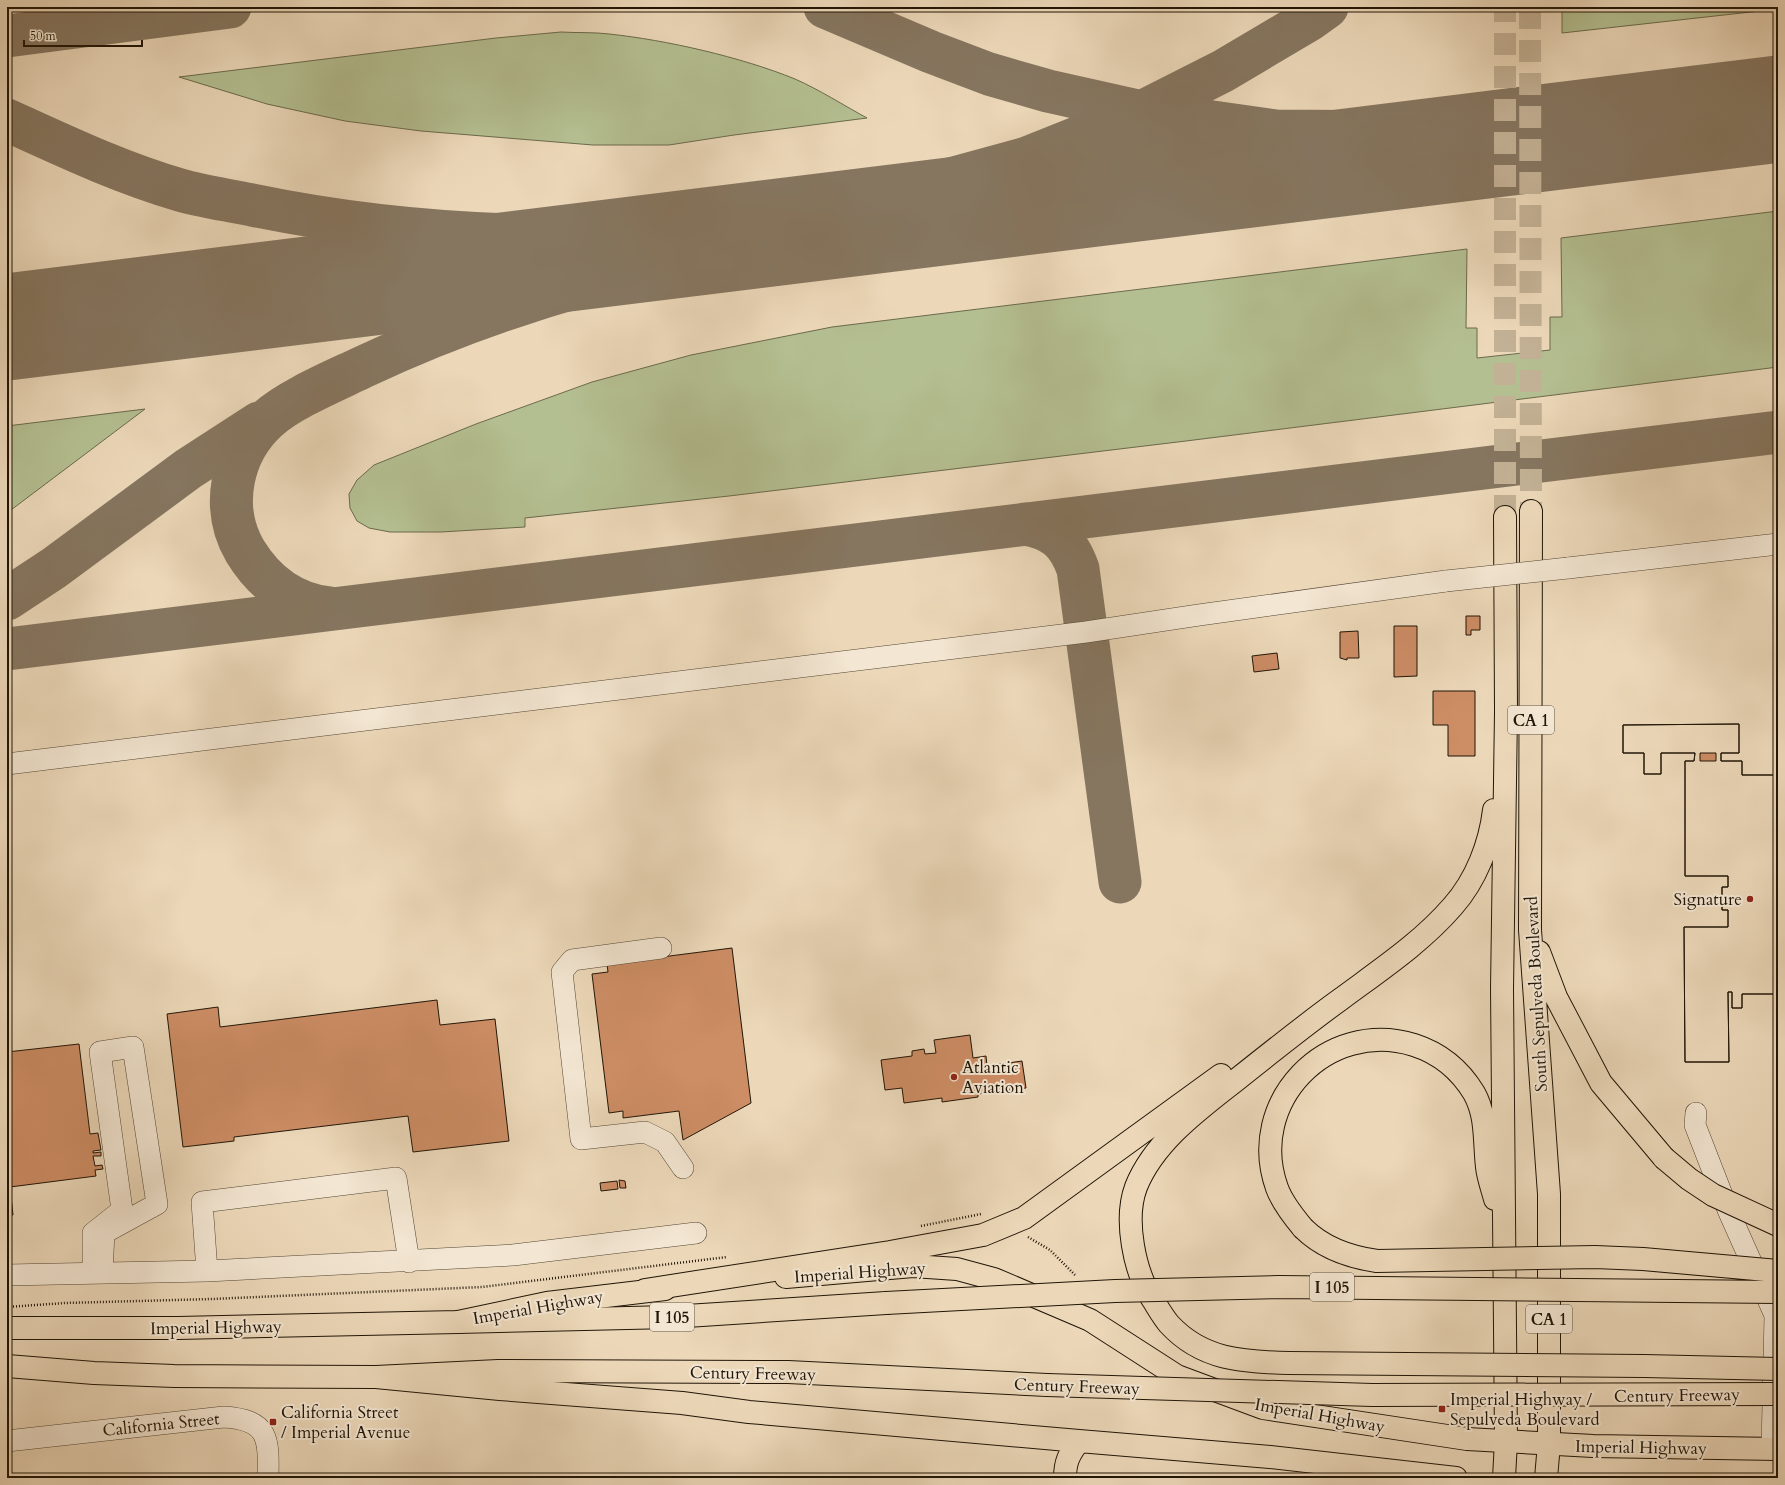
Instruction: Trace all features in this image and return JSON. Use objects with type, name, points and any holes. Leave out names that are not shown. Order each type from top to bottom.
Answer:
[{"type":"main road","name":"South Sepulveda Boulevard","points":[[1531,511],[1530,930],[1549,1194],[1549,1444],[1546,1478]]},
{"type":"main road","name":"South Sepulveda Boulevard","points":[[1504,1478],[1506,1441],[1502,989],[1506,712],[1505,517]]},
{"type":"main road","points":[[1506,712],[1492,832],[1478,868],[1455,905],[1418,942],[1309,1022],[1220,1093],[1175,1131],[1150,1160],[1136,1188],[1130,1213],[1133,1245],[1139,1271],[1146,1290],[1169,1324],[1197,1347],[1245,1362],[1778,1369]]},
{"type":"main road","points":[[1530,930],[1556,997],[1601,1083],[1664,1158],[1689,1180],[1713,1196],[1778,1225]]},
{"type":"main road","points":[[645,1290],[890,1252],[983,1235],[1024,1218],[1188,1098],[1276,1036],[1309,1022]]},
{"type":"main road","points":[[1503,1233],[1487,1167],[1483,1120],[1479,1105],[1467,1082],[1456,1070],[1432,1052],[1406,1043],[1382,1040],[1352,1043],[1318,1059],[1296,1079],[1281,1104],[1271,1135],[1272,1167],[1277,1188],[1292,1215],[1303,1228],[1317,1240],[1333,1249],[1355,1257],[1376,1261],[1595,1257],[1643,1259],[1778,1271]]},
{"type":"main road","name":"Imperial Highway","points":[[7,1328],[186,1328],[458,1322],[547,1303],[645,1290],[913,1266],[957,1269],[994,1279],[1090,1320],[1176,1376],[1263,1408],[1467,1439],[1600,1446],[1775,1449]]},
{"type":"main road","name":"I 105","points":[[458,1322],[671,1317],[886,1303],[1115,1291],[1278,1287],[1775,1308]]},
{"type":"main road","points":[[7,1366],[94,1373],[167,1376],[376,1377],[500,1389],[682,1403],[749,1412],[1079,1442],[1312,1461],[1456,1478]]},
{"type":"main road","name":"Century Freeway","points":[[376,1377],[498,1371],[788,1372],[1047,1385],[1372,1396],[1778,1394]]},
{"type":"main road","points":[[1064,1478],[1065,1465],[1069,1454],[1079,1442]]},
{"type":"street","points":[[7,764],[1086,632],[1446,581],[1778,544]]},
{"type":"street","points":[[661,948],[572,960],[562,972],[581,1139],[645,1132],[666,1142],[683,1168]]},
{"type":"street","points":[[133,1047],[157,1204],[104,1233],[97,1273],[94,1233],[122,1210],[100,1052],[133,1047]]},
{"type":"street","points":[[1775,1308],[1728,1210],[1695,1125],[1696,1114],[1707,1121],[1741,1208],[1775,1308],[1775,1449]]},
{"type":"street","points":[[206,1271],[202,1202],[396,1178],[409,1262]]},
{"type":"street","points":[[7,1275],[206,1271],[409,1262],[513,1255],[696,1233]]},
{"type":"street","name":"California Street","points":[[7,1441],[224,1417],[237,1418],[249,1420],[259,1427],[267,1439],[268,1478]]},
{"type":"green space","points":[[1562,7],[1778,7],[1778,9],[1562,33]]},
{"type":"green space","points":[[561,32],[603,33],[655,40],[703,50],[774,71],[795,79],[867,118],[669,145],[593,145],[421,131],[345,121],[267,104],[179,77],[496,38]]},
{"type":"green space","points":[[1778,211],[1778,367],[1186,441],[729,496],[525,518],[525,527],[441,532],[390,532],[369,528],[357,521],[350,508],[349,494],[357,480],[374,465],[476,424],[592,382],[691,355],[832,327],[1467,249],[1466,328],[1477,328],[1477,358],[1550,350],[1550,317],[1562,317],[1561,238]]},
{"type":"green space","points":[[145,409],[7,513],[7,426]]},
{"type":"building","points":[[1466,616],[1480,616],[1480,630],[1471,630],[1471,635],[1466,635]]},
{"type":"building","points":[[1394,626],[1417,626],[1417,676],[1394,677]]},
{"type":"building","points":[[1358,631],[1359,658],[1347,658],[1347,660],[1340,658],[1340,632]]},
{"type":"building","points":[[1277,653],[1279,669],[1254,672],[1252,656]]},
{"type":"building","points":[[1433,691],[1475,691],[1475,756],[1448,756],[1448,725],[1433,725]]},
{"type":"building","name":"Signature","points":[[1739,724],[1739,753],[1721,753],[1721,761],[1742,761],[1742,775],[1778,775],[1778,994],[1742,994],[1742,1008],[1732,1008],[1732,992],[1728,992],[1729,1062],[1685,1062],[1684,927],[1728,927],[1728,910],[1722,910],[1722,887],[1728,887],[1728,876],[1685,876],[1685,761],[1694,761],[1695,753],[1661,753],[1661,774],[1644,774],[1644,753],[1623,753],[1623,725]],"holes":[[[1700,753],[1716,753],[1716,761],[1700,761]]]},
{"type":"building","name":"Signature","points":[[1739,724],[1739,753],[1721,753],[1721,761],[1742,761],[1742,775],[1778,775],[1778,994],[1742,994],[1742,1008],[1732,1008],[1732,992],[1728,992],[1729,1062],[1685,1062],[1684,927],[1728,927],[1728,910],[1722,910],[1722,887],[1728,887],[1728,876],[1685,876],[1685,761],[1694,761],[1695,753],[1661,753],[1661,774],[1644,774],[1644,753],[1623,753],[1623,725]]},
{"type":"building","points":[[732,948],[751,1103],[683,1140],[679,1111],[623,1118],[623,1111],[609,1113],[592,974],[608,972],[607,964]]},
{"type":"building","points":[[437,1000],[440,1025],[495,1019],[509,1141],[413,1152],[408,1116],[234,1137],[234,1141],[183,1147],[167,1014],[218,1007],[220,1027]]},
{"type":"building","name":"Atlantic Aviation","points":[[970,1035],[973,1058],[986,1056],[987,1066],[1022,1061],[1026,1088],[978,1094],[978,1097],[942,1102],[942,1098],[904,1103],[902,1088],[885,1090],[881,1060],[912,1056],[912,1051],[924,1049],[925,1054],[936,1053],[934,1040]]},
{"type":"building","points":[[79,1044],[90,1134],[98,1133],[101,1150],[93,1151],[93,1153],[101,1152],[101,1156],[93,1156],[95,1166],[102,1165],[103,1169],[95,1170],[96,1176],[10,1187],[13,1215],[7,1215],[7,1052]]},
{"type":"building","points":[[619,1180],[625,1181],[626,1188],[620,1188]]},
{"type":"building","points":[[617,1181],[618,1189],[601,1191],[600,1183]]},
{"type":"taxiway","points":[[7,36],[230,7]]},
{"type":"taxiway","points":[[825,7],[931,52],[989,74],[1048,91],[1142,112],[1276,131],[1580,133]]},
{"type":"taxiway","points":[[881,198],[1027,158],[1142,112],[1223,71],[1309,20],[1327,7]]},
{"type":"taxiway","points":[[7,120],[50,140],[136,176],[180,190],[198,195],[310,216],[368,224],[485,234],[603,236],[720,230]]},
{"type":"taxiway","points":[[329,608],[303,602],[280,590],[270,582],[245,551],[237,534],[233,517],[231,499],[233,482],[245,448],[255,433],[267,420],[287,405],[313,391],[402,349],[482,318],[564,291],[647,268],[719,251],[934,213]]},
{"type":"taxiway","points":[[7,312],[97,309],[241,298]]},
{"type":"taxiway","points":[[7,599],[54,568],[188,469],[259,423]]},
{"type":"taxiway","points":[[7,649],[1778,432]]},
{"type":"taxiway","points":[[1025,524],[1044,529],[1059,538],[1070,551],[1078,569],[1120,882]]},
{"type":"runway","points":[[7,327],[1778,109]]},
{"type":"tunnel","points":[[1505,7],[1505,517]]},
{"type":"tunnel","points":[[1530,7],[1531,511]]},
{"type":"place","name":"Signature","points":[[1750,899]]},
{"type":"place","name":"Atlantic Aviation","points":[[954,1077]]},
{"type":"place","name":"Imperial Highway / Sepulveda Boulevard","points":[[1442,1409]]},
{"type":"place","name":"California Street / Imperial Avenue","points":[[273,1422]]}]
